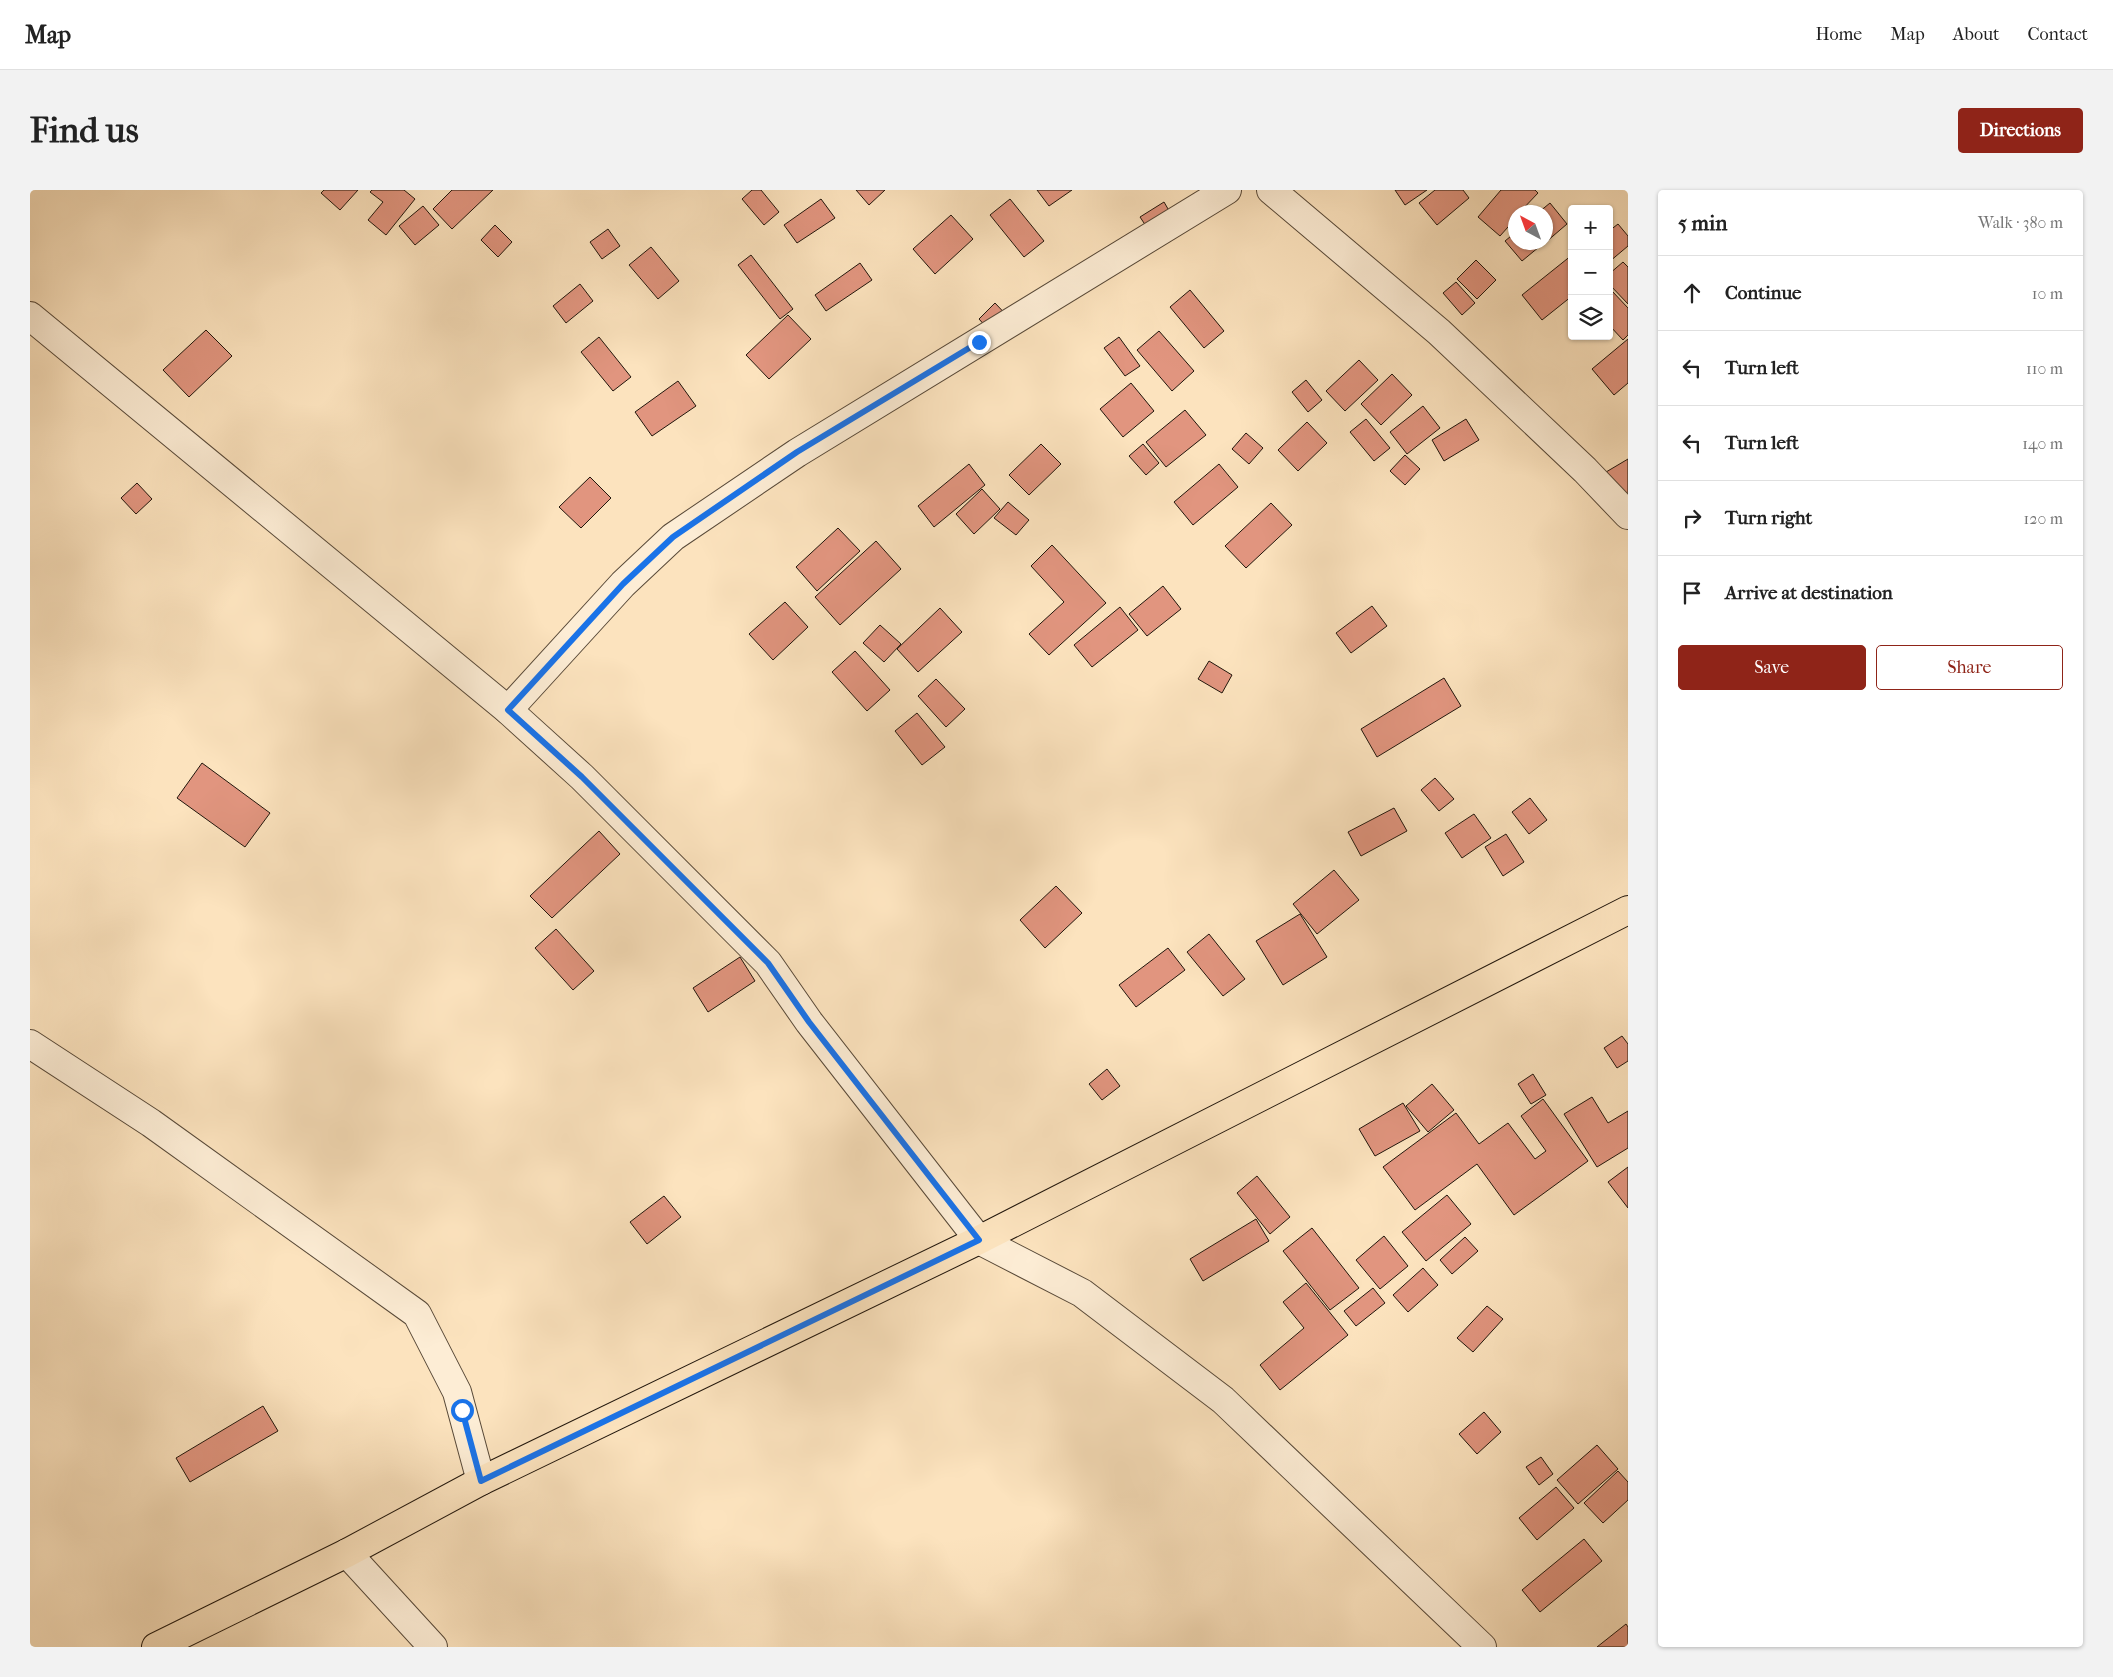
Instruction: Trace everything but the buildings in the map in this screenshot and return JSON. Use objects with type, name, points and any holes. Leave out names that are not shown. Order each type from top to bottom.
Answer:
[{"type":"main road","points":[[156,1647],[346,1553],[481,1481],[979,1240],[1628,910]]},
{"type":"street","points":[[508,710],[623,584],[673,537],[797,452],[1227,190]]},
{"type":"street","points":[[1271,190],[1439,332],[1585,470],[1628,515]]},
{"type":"street","points":[[30,316],[508,710],[582,777],[768,963],[809,1022],[979,1240],[1082,1292],[1223,1400],[1482,1647]]},
{"type":"street","points":[[30,1044],[151,1122],[417,1314],[457,1392],[481,1481]]},
{"type":"street","points":[[346,1553],[433,1647]]},
{"type":"route","points":[[462,1410],[481,1481],[979,1240],[809,1022],[768,963],[582,777],[508,710],[623,584],[673,537],[797,452],[979,342]]}]
